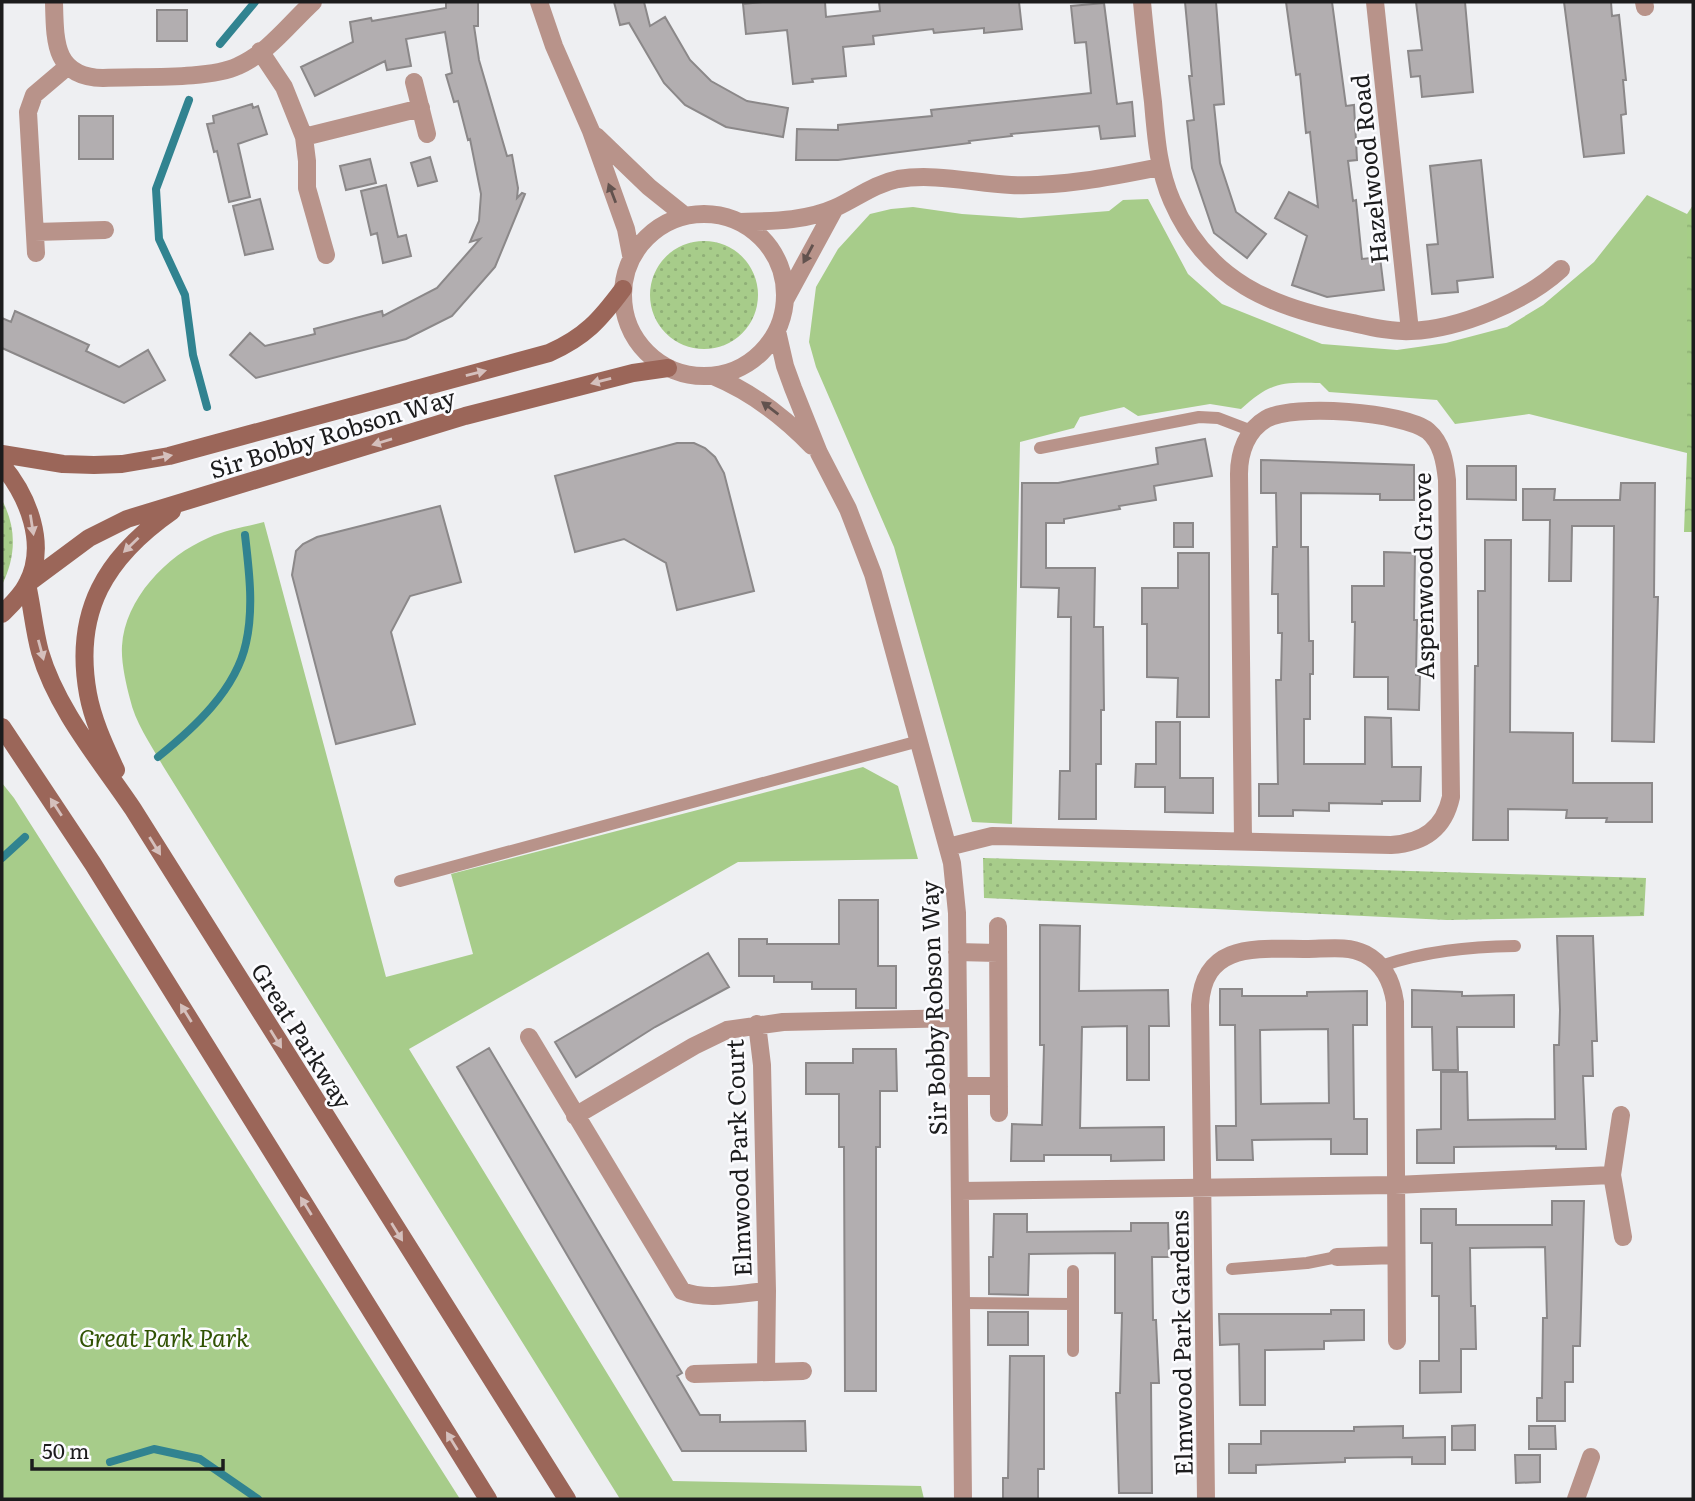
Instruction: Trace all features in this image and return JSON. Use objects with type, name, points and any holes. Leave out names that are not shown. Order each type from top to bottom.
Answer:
[{"type":"street","points":[[54,2],[54,27],[59,51],[67,67],[84,77],[216,73],[240,66],[274,41],[313,2]]},
{"type":"street","points":[[539,2],[554,46],[591,131],[626,229],[631,255]]},
{"type":"street","points":[[1142,2],[1160,167],[1172,202],[1189,232],[1229,278],[1312,316],[1410,331],[1457,323],[1507,305],[1536,289],[1561,269]]},
{"type":"street","name":"Hazelwood Road","points":[[1375,2],[1410,331]]},
{"type":"street","points":[[260,51],[284,87],[304,137],[307,188],[326,255]]},
{"type":"street","points":[[36,253],[28,112],[34,95],[67,67]]},
{"type":"street","points":[[414,82],[427,134]]},
{"type":"street","points":[[304,137],[421,108]]},
{"type":"street","points":[[591,131],[655,193],[684,215]]},
{"type":"street","points":[[835,208],[784,302],[778,331],[770,343],[750,362],[738,369],[713,376],[683,374],[668,368],[643,348],[625,306],[625,272],[631,255],[645,237],[663,223],[684,215],[713,214],[740,222],[794,219],[835,208],[865,190],[896,180],[925,177],[1012,185],[1065,185],[1160,167]]},
{"type":"street","points":[[740,222],[761,240],[776,262],[782,281],[784,302]]},
{"type":"street","points":[[35,232],[105,230]]},
{"type":"street","name":"Sir Bobby Robson Way","points":[[2,454],[63,464],[94,465],[122,464],[206,448],[550,353],[583,335],[605,313],[623,289]]},
{"type":"street","name":"Sir Bobby Robson Way","points":[[778,331],[785,366],[819,453],[848,509],[873,573],[948,847],[956,892],[963,1499]]},
{"type":"street","name":"Sir Bobby Robson Way","points":[[27,584],[89,538],[127,519],[465,416],[633,373],[668,368]]},
{"type":"street","name":"Sir Bobby Robson Way","points":[[713,376],[738,386],[767,405],[819,453]]},
{"type":"street","name":"Aspenwood Grove","points":[[948,847],[992,836],[1391,845],[1410,842],[1429,835],[1436,829],[1446,814],[1451,797],[1447,480],[1444,457],[1428,432],[1419,426],[1385,415],[1290,412],[1268,418],[1252,431]]},
{"type":"street","points":[[1243,841],[1238,474],[1239,460],[1252,431]]},
{"type":"street","name":"Great Parkway","points":[[2,465],[15,480],[32,517],[34,555],[27,584],[40,651],[50,677],[80,732],[132,809],[567,1499]]},
{"type":"street","points":[[132,809],[100,734],[88,695],[86,638],[91,610],[100,585],[115,561],[152,525],[184,503]]},
{"type":"street","name":"Great Parkway","points":[[2,614],[27,584]]},
{"type":"street","points":[[2,727],[93,864],[488,1499]]},
{"type":"street","points":[[998,926],[999,1113]]},
{"type":"street","points":[[1203,1187],[1200,1005],[1201,991],[1212,969],[1228,955],[1254,949],[1355,950],[1368,956],[1381,966],[1391,982],[1395,1002],[1397,1341]]},
{"type":"street","points":[[957,953],[998,953]]},
{"type":"street","name":"Elmwood Park Court","points":[[575,1116],[726,1030],[757,1024],[958,1018]]},
{"type":"street","name":"Elmwood Park Court","points":[[757,1024],[762,1065],[766,1372]]},
{"type":"street","name":"Elmwood Park Court","points":[[529,1037],[682,1291],[691,1295],[704,1295],[767,1291]]},
{"type":"street","points":[[958,1086],[999,1086]]},
{"type":"street","points":[[1621,1115],[1612,1175],[1623,1237]]},
{"type":"street","name":"Elmwood Park Gardens","points":[[960,1191],[1395,1185],[1612,1175]]},
{"type":"street","name":"Elmwood Park Gardens","points":[[1203,1187],[1206,1499]]},
{"type":"street","points":[[1337,1257],[1396,1255]]},
{"type":"street","points":[[694,1374],[803,1371]]},
{"type":"street","points":[[1576,1499],[1591,1457]]},
{"type":"lane","points":[[1040,448],[1199,417],[1218,418],[1252,431]]},
{"type":"lane","points":[[400,881],[919,741]]},
{"type":"lane","points":[[1381,966],[1407,957],[1447,950],[1514,946]]},
{"type":"lane","points":[[1232,1269],[1307,1263],[1337,1257]]},
{"type":"lane","points":[[1073,1271],[1073,1351]]},
{"type":"lane","points":[[961,1303],[1073,1304]]},
{"type":"green space","points":[[1647,195],[1687,214],[1687,453],[1529,414],[1455,424],[1437,400],[1329,392],[1320,383],[1277,386],[1261,393],[1241,409],[1210,404],[1138,416],[1124,407],[1080,417],[1074,428],[1020,442],[1012,824],[972,822],[894,547],[816,367],[809,342],[816,287],[838,249],[870,214],[913,207],[1021,218],[1109,211],[1123,200],[1148,199],[1188,274],[1222,304],[1322,344],[1397,350],[1446,343],[1507,327],[1543,305],[1594,262]]},
{"type":"green space","points":[[1693,205],[1693,532],[1684,532],[1687,453],[1687,214]]},
{"type":"green space","points":[[704,241],[725,245],[742,257],[754,274],[758,295],[754,316],[742,333],[725,345],[704,349],[683,345],[666,333],[654,316],[650,295],[654,274],[666,257],[683,245]]},
{"type":"green space","points":[[2,500],[10,521],[13,542],[10,564],[2,585]]},
{"type":"green space","points":[[264,522],[386,977],[473,954],[451,874],[863,767],[898,786],[918,859],[738,862],[409,1049],[673,1481],[921,1486],[924,1499],[620,1499],[163,766],[132,708],[124,673],[122,646],[125,629],[139,596],[163,568],[192,546],[221,533]]},
{"type":"green space","name":"Great Park Park","points":[[2,783],[14,798],[460,1499],[2,1499]]},
{"type":"green space","points":[[983,858],[1646,878],[1644,916],[1447,920],[984,898]]},
{"type":"building","points":[[446,2],[478,2],[478,26],[474,26],[479,60],[507,156],[512,155],[518,188],[517,198],[522,193],[525,194],[495,267],[452,316],[406,339],[256,378],[230,355],[250,333],[265,346],[315,334],[314,329],[382,311],[383,316],[437,288],[480,239],[470,242],[479,221],[481,194],[470,139],[468,140],[458,101],[454,102],[446,75],[452,73],[445,32],[406,39],[411,66],[387,70],[385,61],[315,96],[301,67],[353,42],[350,22],[371,18],[372,21],[446,8]]},
{"type":"building","points":[[614,2],[644,2],[650,26],[665,17],[690,60],[711,81],[747,101],[788,108],[783,137],[726,127],[685,105],[664,83],[629,23],[620,25]]},
{"type":"building","points":[[825,2],[826,17],[880,11],[879,2],[1019,2],[1022,29],[984,33],[984,28],[934,33],[933,29],[873,36],[874,44],[843,47],[846,76],[812,79],[813,82],[793,84],[787,30],[746,34],[743,4]]},
{"type":"building","points":[[1185,2],[1216,2],[1224,104],[1214,105],[1220,163],[1236,212],[1266,234],[1247,258],[1214,233],[1192,168],[1187,121],[1194,120]]},
{"type":"building","points":[[1286,2],[1332,2],[1346,106],[1354,105],[1357,160],[1348,161],[1353,201],[1356,200],[1362,259],[1380,257],[1384,290],[1327,297],[1292,285],[1307,236],[1275,218],[1289,192],[1318,207],[1310,132],[1306,133],[1300,74],[1296,75]]},
{"type":"building","points":[[1416,2],[1465,2],[1473,92],[1422,97],[1420,76],[1411,77],[1408,51],[1422,50]]},
{"type":"building","points":[[1564,2],[1611,2],[1612,16],[1619,15],[1626,80],[1623,80],[1626,114],[1621,115],[1624,153],[1584,157]]},
{"type":"building","points":[[1104,3],[1117,104],[1132,102],[1135,136],[1101,139],[1099,126],[1011,134],[1012,136],[969,141],[970,143],[838,160],[796,160],[797,129],[838,130],[838,125],[932,116],[931,110],[1091,93],[1086,42],[1075,43],[1071,6]]},
{"type":"building","points":[[157,10],[187,10],[187,41],[157,41]]},
{"type":"building","points":[[252,104],[253,108],[258,106],[267,134],[238,144],[250,197],[229,202],[217,151],[214,152],[207,124],[214,123],[213,116]]},
{"type":"building","points":[[79,116],[113,116],[113,159],[79,159]]},
{"type":"building","points":[[430,157],[437,181],[418,186],[411,163]]},
{"type":"building","points":[[370,159],[376,183],[346,190],[340,166]]},
{"type":"building","points":[[1481,160],[1493,277],[1457,281],[1458,292],[1432,294],[1427,245],[1438,244],[1430,166]]},
{"type":"building","points":[[386,185],[398,237],[406,235],[411,256],[383,263],[377,233],[371,235],[361,191]]},
{"type":"building","points":[[260,199],[273,249],[245,255],[233,206]]},
{"type":"building","points":[[15,311],[89,345],[86,351],[119,367],[148,350],[165,380],[124,403],[2,348],[2,318],[11,322]]},
{"type":"building","points":[[1205,439],[1212,476],[1154,486],[1156,500],[1064,519],[1064,523],[1046,523],[1046,568],[1095,568],[1094,627],[1103,627],[1104,710],[1101,710],[1101,764],[1096,764],[1096,819],[1059,819],[1060,771],[1070,771],[1071,617],[1058,617],[1059,588],[1021,587],[1022,483],[1058,483],[1158,464],[1156,448]]},
{"type":"building","points":[[677,443],[694,443],[705,448],[715,457],[724,473],[754,591],[677,610],[666,563],[624,539],[575,552],[555,476]]},
{"type":"building","points":[[1261,460],[1414,465],[1414,500],[1380,500],[1380,494],[1301,493],[1301,547],[1308,547],[1309,641],[1313,641],[1310,719],[1304,719],[1304,764],[1365,764],[1365,717],[1391,718],[1392,767],[1421,767],[1420,801],[1382,801],[1382,804],[1329,803],[1329,811],[1293,810],[1293,816],[1259,816],[1259,784],[1278,784],[1276,680],[1281,680],[1282,633],[1278,633],[1278,594],[1272,594],[1273,547],[1277,547],[1276,493],[1261,493]]},
{"type":"building","points":[[1467,466],[1516,466],[1516,500],[1467,499]]},
{"type":"building","points":[[1621,483],[1655,483],[1654,597],[1658,597],[1654,742],[1612,741],[1614,526],[1572,526],[1571,581],[1549,581],[1550,520],[1523,520],[1523,489],[1555,489],[1554,500],[1620,500]]},
{"type":"building","points":[[440,506],[461,582],[410,596],[391,632],[415,724],[336,744],[292,575],[296,551],[317,537]]},
{"type":"building","points":[[1174,523],[1193,523],[1193,547],[1174,547]]},
{"type":"building","points":[[1485,540],[1511,540],[1510,732],[1573,733],[1573,783],[1652,783],[1652,822],[1606,822],[1607,818],[1566,818],[1567,810],[1508,809],[1508,840],[1473,840],[1478,591],[1485,591]]},
{"type":"building","points":[[1384,552],[1415,553],[1414,620],[1417,620],[1416,675],[1420,675],[1419,710],[1388,709],[1388,677],[1354,677],[1355,622],[1352,622],[1352,586],[1384,586]]},
{"type":"building","points":[[1178,553],[1209,553],[1209,717],[1177,717],[1178,678],[1147,677],[1147,624],[1142,624],[1142,588],[1178,588]]},
{"type":"building","points":[[1156,722],[1180,722],[1180,778],[1213,778],[1213,813],[1165,812],[1165,787],[1135,787],[1136,764],[1156,764]]},
{"type":"building","points":[[839,900],[878,900],[878,966],[896,966],[896,1008],[856,1008],[856,989],[812,989],[812,982],[774,982],[774,976],[739,976],[739,939],[767,939],[767,944],[839,944]]},
{"type":"building","points":[[1040,925],[1080,926],[1079,991],[1168,990],[1169,1026],[1149,1026],[1149,1080],[1127,1080],[1127,1026],[1082,1027],[1080,1128],[1164,1127],[1164,1160],[1111,1161],[1111,1155],[1044,1155],[1044,1161],[1011,1161],[1012,1124],[1042,1125],[1044,1045],[1040,1045]]},
{"type":"building","points":[[1557,936],[1593,936],[1597,1041],[1592,1041],[1593,1076],[1583,1076],[1586,1149],[1556,1149],[1556,1146],[1454,1147],[1454,1163],[1417,1163],[1417,1130],[1441,1129],[1441,1072],[1467,1072],[1468,1120],[1555,1119],[1554,1045],[1559,1045],[1560,1010]]},
{"type":"building","points":[[708,953],[729,987],[655,1027],[576,1077],[555,1042]]},
{"type":"building","points":[[1220,989],[1242,989],[1242,996],[1307,996],[1307,992],[1367,991],[1367,1025],[1353,1025],[1354,1119],[1367,1119],[1367,1154],[1331,1154],[1331,1139],[1252,1140],[1253,1160],[1217,1160],[1216,1126],[1236,1126],[1235,1025],[1220,1025]],"holes":[[[1328,1029],[1329,1103],[1261,1104],[1260,1030]]]},
{"type":"building","points":[[1412,990],[1462,992],[1462,996],[1514,995],[1514,1027],[1457,1027],[1458,1070],[1433,1070],[1432,1027],[1412,1027]]},
{"type":"building","points":[[489,1048],[682,1373],[677,1376],[700,1415],[720,1415],[720,1422],[805,1421],[806,1451],[682,1451],[457,1067]]},
{"type":"building","points":[[853,1049],[896,1049],[897,1091],[880,1091],[880,1147],[876,1147],[876,1391],[845,1391],[844,1147],[839,1147],[839,1094],[806,1094],[806,1063],[853,1063]]},
{"type":"building","points":[[1552,1201],[1584,1201],[1580,1346],[1573,1346],[1573,1382],[1565,1382],[1565,1421],[1537,1421],[1537,1398],[1542,1398],[1543,1318],[1547,1318],[1545,1247],[1470,1248],[1471,1306],[1475,1306],[1476,1349],[1461,1349],[1461,1392],[1420,1393],[1420,1361],[1439,1361],[1439,1296],[1432,1296],[1432,1243],[1421,1243],[1421,1209],[1456,1209],[1456,1225],[1552,1225]]},
{"type":"building","points":[[994,1214],[1027,1214],[1027,1232],[1131,1231],[1131,1223],[1168,1223],[1169,1257],[1152,1257],[1153,1320],[1156,1320],[1159,1383],[1151,1383],[1152,1493],[1119,1493],[1116,1393],[1120,1393],[1122,1313],[1115,1313],[1115,1253],[1029,1254],[1028,1295],[989,1294],[989,1257],[993,1257]]},
{"type":"building","points":[[1331,1310],[1364,1310],[1364,1340],[1324,1341],[1324,1349],[1265,1350],[1265,1405],[1240,1405],[1239,1344],[1220,1345],[1219,1314],[1331,1314]]},
{"type":"building","points":[[988,1312],[1028,1312],[1028,1345],[988,1345]]},
{"type":"building","points":[[1010,1356],[1044,1356],[1044,1469],[1038,1469],[1038,1499],[1003,1499],[1003,1478],[1008,1478]]},
{"type":"building","points":[[1475,1425],[1475,1450],[1452,1450],[1452,1426]]},
{"type":"building","points":[[1403,1426],[1403,1438],[1445,1437],[1445,1464],[1412,1464],[1412,1457],[1345,1458],[1345,1462],[1256,1465],[1256,1473],[1229,1473],[1229,1444],[1261,1444],[1261,1431],[1354,1431],[1354,1427]]},
{"type":"building","points":[[1529,1426],[1555,1426],[1556,1449],[1529,1449]]},
{"type":"building","points":[[1515,1455],[1540,1455],[1540,1482],[1516,1483]]},
{"type":"waterway","points":[[220,44],[255,2]]},
{"type":"waterway","points":[[189,100],[156,189],[159,239],[185,295],[193,355],[207,407]]},
{"type":"waterway","points":[[158,757],[186,734],[212,707],[233,677],[241,660],[246,643],[250,603],[245,535]]},
{"type":"waterway","points":[[2,858],[25,837]]},
{"type":"waterway","points":[[110,1462],[154,1449],[200,1459],[258,1499]]}]
